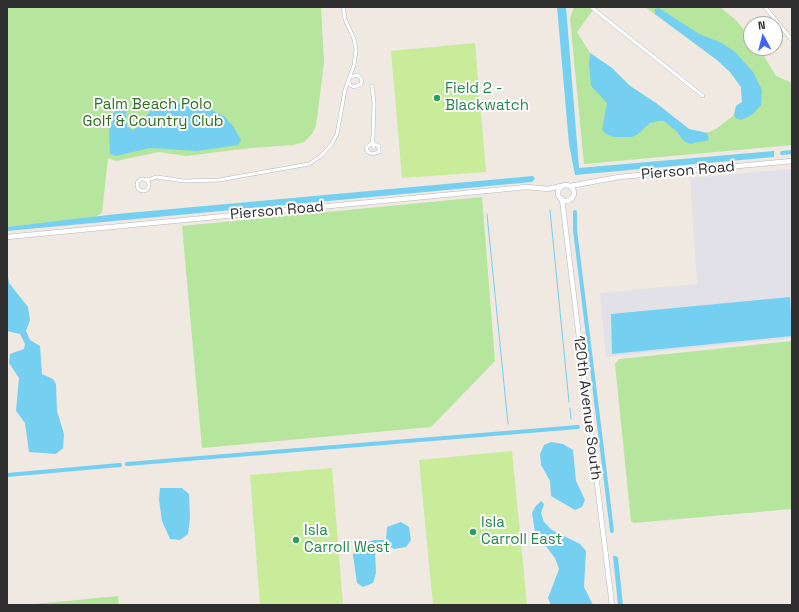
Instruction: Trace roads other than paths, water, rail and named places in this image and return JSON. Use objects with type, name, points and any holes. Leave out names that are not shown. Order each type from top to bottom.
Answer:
[{"type":"street","points":[[147,180],[149,184],[148,190],[140,190],[137,186],[138,181],[142,179],[147,180],[157,177],[184,181],[219,180],[309,164],[321,156],[331,145],[337,134],[342,104],[354,65],[356,50],[354,39],[343,7]]},
{"type":"street","points":[[591,7],[703,96]]},
{"type":"street","points":[[765,7],[792,40]]},
{"type":"street","points":[[349,81],[350,85],[354,87],[361,84],[362,80],[358,75],[350,77]]},
{"type":"street","points":[[372,86],[374,103],[372,143],[374,148]]},
{"type":"street","points":[[372,143],[379,146],[379,152],[372,154],[368,152],[366,148],[372,143]]},
{"type":"street","name":"Pierson Road","points":[[570,186],[612,178],[792,161]]},
{"type":"street","name":"Pierson Road","points":[[574,192],[585,183]]},
{"type":"street","points":[[561,186],[570,186],[574,192],[573,196],[568,200],[562,199],[559,194],[561,186]]},
{"type":"street","name":"Pierson Road","points":[[7,237],[519,187],[548,188],[561,186]]},
{"type":"street","name":"Pierson Road","points":[[548,188],[559,194]]},
{"type":"street","name":"120th Avenue South","points":[[562,199],[612,605]]},
{"type":"street","name":"120th Avenue South","points":[[564,211],[568,200]]},
{"type":"water","points":[[557,7],[566,7],[579,168],[774,151],[774,157],[575,175],[569,144]]},
{"type":"water","points":[[659,8],[699,34],[722,43],[735,52],[753,72],[762,90],[761,105],[753,114],[741,120],[736,118],[734,115],[736,106],[742,102],[741,87],[730,72],[717,60],[655,14],[655,9]]},
{"type":"water","points":[[590,53],[612,68],[630,86],[656,103],[689,129],[707,133],[709,140],[690,144],[684,141],[675,130],[664,121],[650,123],[638,134],[632,137],[613,137],[606,134],[602,130],[607,103],[591,86],[589,64]]},
{"type":"water","points":[[160,103],[198,105],[208,108],[225,117],[233,126],[241,140],[238,145],[197,151],[150,148],[116,156],[110,154],[109,131],[113,114],[117,109],[122,107],[126,110],[127,127],[133,130],[141,125],[153,106]]},
{"type":"water","points":[[533,176],[535,179],[532,182],[7,231],[7,227],[117,214]]},
{"type":"water","points":[[7,270],[9,283],[28,307],[30,320],[26,331],[30,340],[40,346],[42,374],[53,379],[56,384],[57,411],[64,434],[63,448],[56,454],[29,452],[25,423],[16,411],[19,378],[9,363],[10,354],[24,349],[25,344],[20,334],[7,331]]},
{"type":"water","points":[[790,297],[792,336],[612,354],[611,314]]},
{"type":"water","points":[[551,442],[563,444],[573,450],[576,481],[585,500],[582,507],[575,510],[551,496],[550,481],[541,465],[540,454],[544,445]]},
{"type":"water","points":[[160,488],[182,488],[189,494],[190,518],[188,534],[180,540],[170,539],[162,521],[159,500]]},
{"type":"water","points":[[541,501],[544,504],[541,513],[544,522],[552,530],[580,544],[586,551],[584,587],[593,605],[551,605],[548,598],[559,569],[555,558],[535,532],[532,513]]},
{"type":"water","points":[[401,522],[409,527],[411,540],[406,547],[394,549],[385,543],[377,544],[375,550],[376,573],[373,583],[363,587],[357,583],[353,555],[357,545],[374,540],[386,540],[387,527]]},
{"type":"water","points":[[613,556],[618,558],[623,605],[618,605]]},
{"type":"waterway","points":[[782,153],[792,152]]},
{"type":"waterway","points":[[550,210],[569,402]]},
{"type":"waterway","points":[[575,212],[575,230],[612,531]]},
{"type":"waterway","points":[[487,214],[508,424]]},
{"type":"waterway","points":[[570,408],[571,419]]},
{"type":"waterway","points":[[127,464],[578,427]]},
{"type":"waterway","points":[[7,475],[120,465]]},
{"type":"place","name":"Field 2 - Blackwatch","points":[[437,98]]},
{"type":"place","name":"Isla Carroll East","points":[[473,532]]},
{"type":"place","name":"Isla Carroll West","points":[[296,540]]},
{"type":"park label","name":"Palm Beach Polo Golf & Country Club","points":[[153,114]]}]
